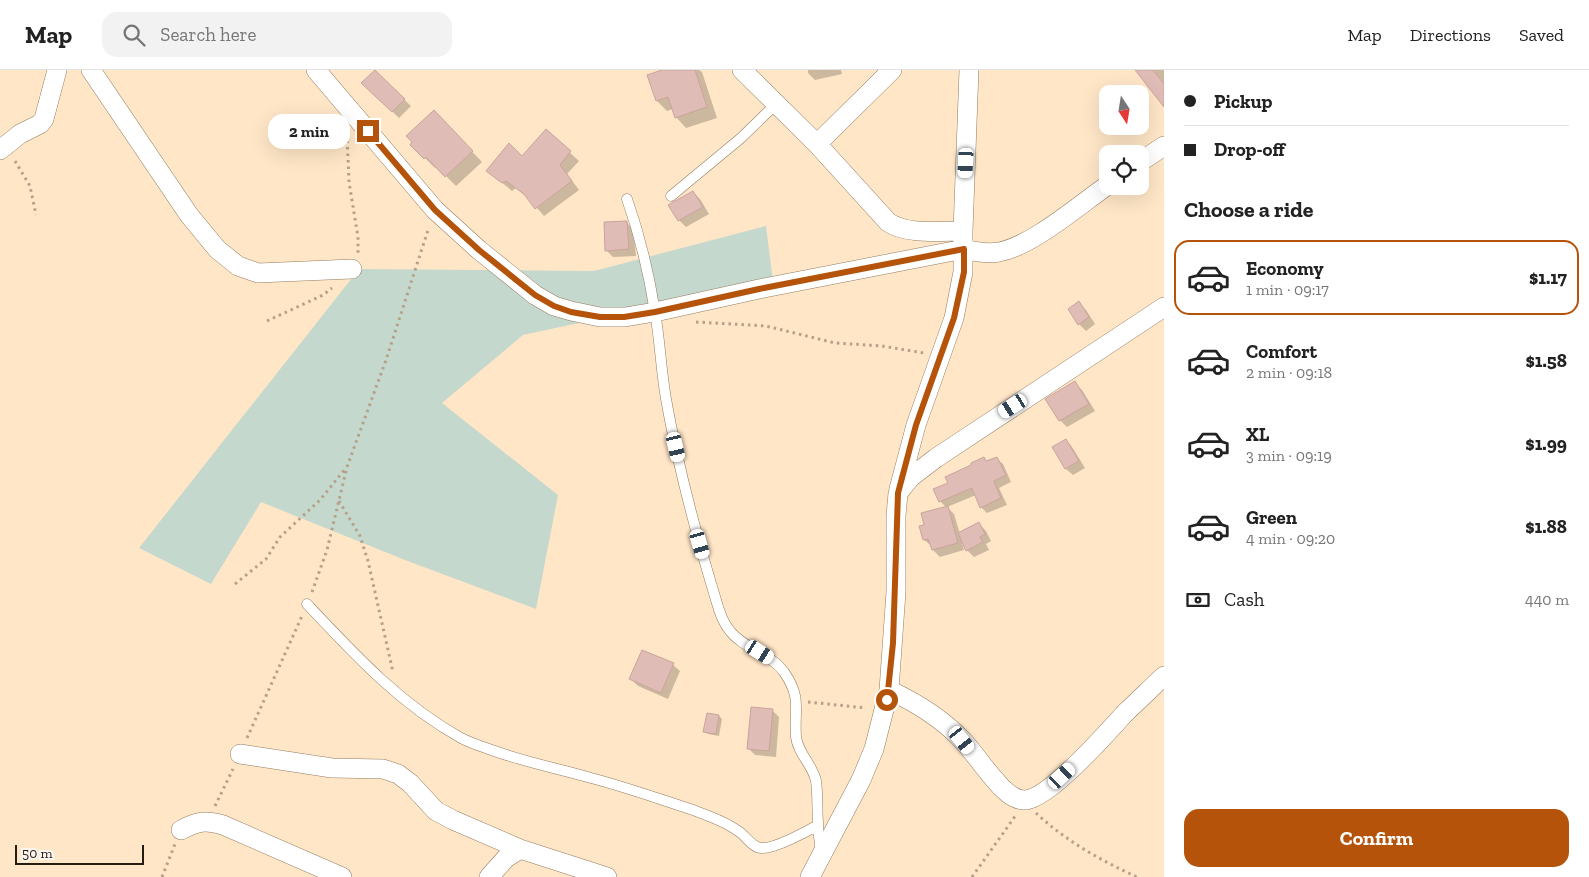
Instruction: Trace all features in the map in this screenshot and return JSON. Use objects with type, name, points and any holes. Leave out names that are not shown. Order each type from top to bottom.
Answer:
[{"type":"street","points":[[1,149],[20,134],[40,124],[44,119],[58,70]]},
{"type":"street","points":[[90,70],[190,215],[217,249],[238,266],[258,273],[352,269]]},
{"type":"street","points":[[316,70],[435,210],[511,277],[535,295],[554,306],[571,312],[600,317],[624,317],[655,312],[964,240]]},
{"type":"street","points":[[742,70],[817,144],[873,207],[896,228],[964,240],[980,253],[998,252],[1017,247],[1036,236],[1099,191]]},
{"type":"street","points":[[817,144],[892,70]]},
{"type":"street","points":[[810,877],[861,780],[874,749],[889,690],[896,592],[896,516],[898,493],[916,425],[954,318],[964,272],[969,70]]},
{"type":"street","points":[[1149,156],[1164,146]]},
{"type":"street","points":[[898,493],[911,477],[936,458],[1164,307]]},
{"type":"street","points":[[889,690],[911,700],[933,714],[962,740],[997,783],[1014,797],[1022,800],[1033,798],[1050,788],[1088,753],[1164,676]]},
{"type":"street","points":[[240,754],[332,768],[382,769],[398,774],[410,783],[436,811],[520,849],[607,877]]},
{"type":"street","points":[[181,830],[193,824],[208,821],[232,828],[342,877]]},
{"type":"street","points":[[489,877],[506,858],[520,849]]},
{"type":"lane","points":[[670,196],[734,144],[776,104]]},
{"type":"lane","points":[[627,199],[638,229],[655,312],[672,430],[700,544],[717,603],[728,630],[735,637],[772,660],[782,670],[794,689],[797,700],[796,737],[816,780],[821,856]]},
{"type":"lane","points":[[307,604],[351,652],[398,694],[430,719],[463,739],[501,754],[628,788],[705,814],[724,822],[740,832],[755,846],[761,848],[768,847],[818,825]]},
{"type":"path","points":[[266,321],[323,295],[344,280],[352,269],[358,254],[358,245],[350,189],[347,131]]},
{"type":"path","points":[[1,149],[11,155],[26,178],[36,215]]},
{"type":"path","points":[[208,821],[272,686],[322,566],[346,466],[386,360],[435,210]]},
{"type":"path","points":[[690,322],[766,326],[835,343],[882,346],[942,356]]},
{"type":"path","points":[[235,584],[266,559],[280,537],[320,500],[346,466]]},
{"type":"path","points":[[339,500],[360,536],[368,560],[387,638],[398,694]]},
{"type":"path","points":[[797,700],[884,710]]},
{"type":"path","points":[[972,877],[1018,813],[1022,800],[1053,829],[1107,863],[1136,877]]},
{"type":"path","points":[[162,877],[181,830]]},
{"type":"green space","points":[[766,226],[773,281],[523,335],[442,403],[558,495],[536,609],[405,560],[261,502],[211,584],[139,548],[359,269],[594,271]]},
{"type":"building","points":[[375,70],[405,99],[392,112],[361,83]]},
{"type":"building","points":[[662,70],[695,70],[707,107],[675,118],[668,97],[656,101],[647,75]]},
{"type":"building","points":[[1135,70],[1153,70],[1164,84],[1164,107],[1149,88],[1149,85],[1147,85]]},
{"type":"building","points":[[434,110],[473,151],[445,177],[426,157],[424,159],[410,145],[412,142],[406,136]]},
{"type":"building","points":[[546,129],[571,151],[560,165],[572,181],[535,209],[524,194],[506,181],[502,183],[486,171],[509,143],[522,156]]},
{"type":"building","points":[[693,191],[703,207],[678,221],[668,205]]},
{"type":"building","points":[[627,221],[629,249],[605,251],[604,222]]},
{"type":"building","points":[[1079,301],[1089,317],[1078,325],[1068,309]]},
{"type":"building","points":[[1075,381],[1089,404],[1059,421],[1045,399]]},
{"type":"building","points":[[1066,439],[1079,461],[1065,469],[1052,447]]},
{"type":"building","points":[[984,457],[986,461],[997,457],[1006,475],[994,481],[1001,498],[980,508],[972,488],[939,502],[933,489],[948,483],[945,477]]},
{"type":"building","points":[[948,506],[958,543],[932,550],[928,539],[923,540],[919,526],[924,525],[921,513]]},
{"type":"building","points":[[979,522],[985,534],[980,537],[983,542],[966,551],[958,533]]},
{"type":"building","points":[[642,650],[674,663],[661,693],[629,679]]},
{"type":"building","points":[[751,707],[773,709],[769,751],[747,749]]},
{"type":"building","points":[[707,713],[719,715],[716,734],[703,732]]},
{"type":"route","points":[[368,131],[435,210],[479,250],[535,295],[554,306],[571,312],[600,317],[624,317],[964,249],[964,272],[954,318],[916,425],[898,493],[896,516],[896,592],[887,700]]}]
